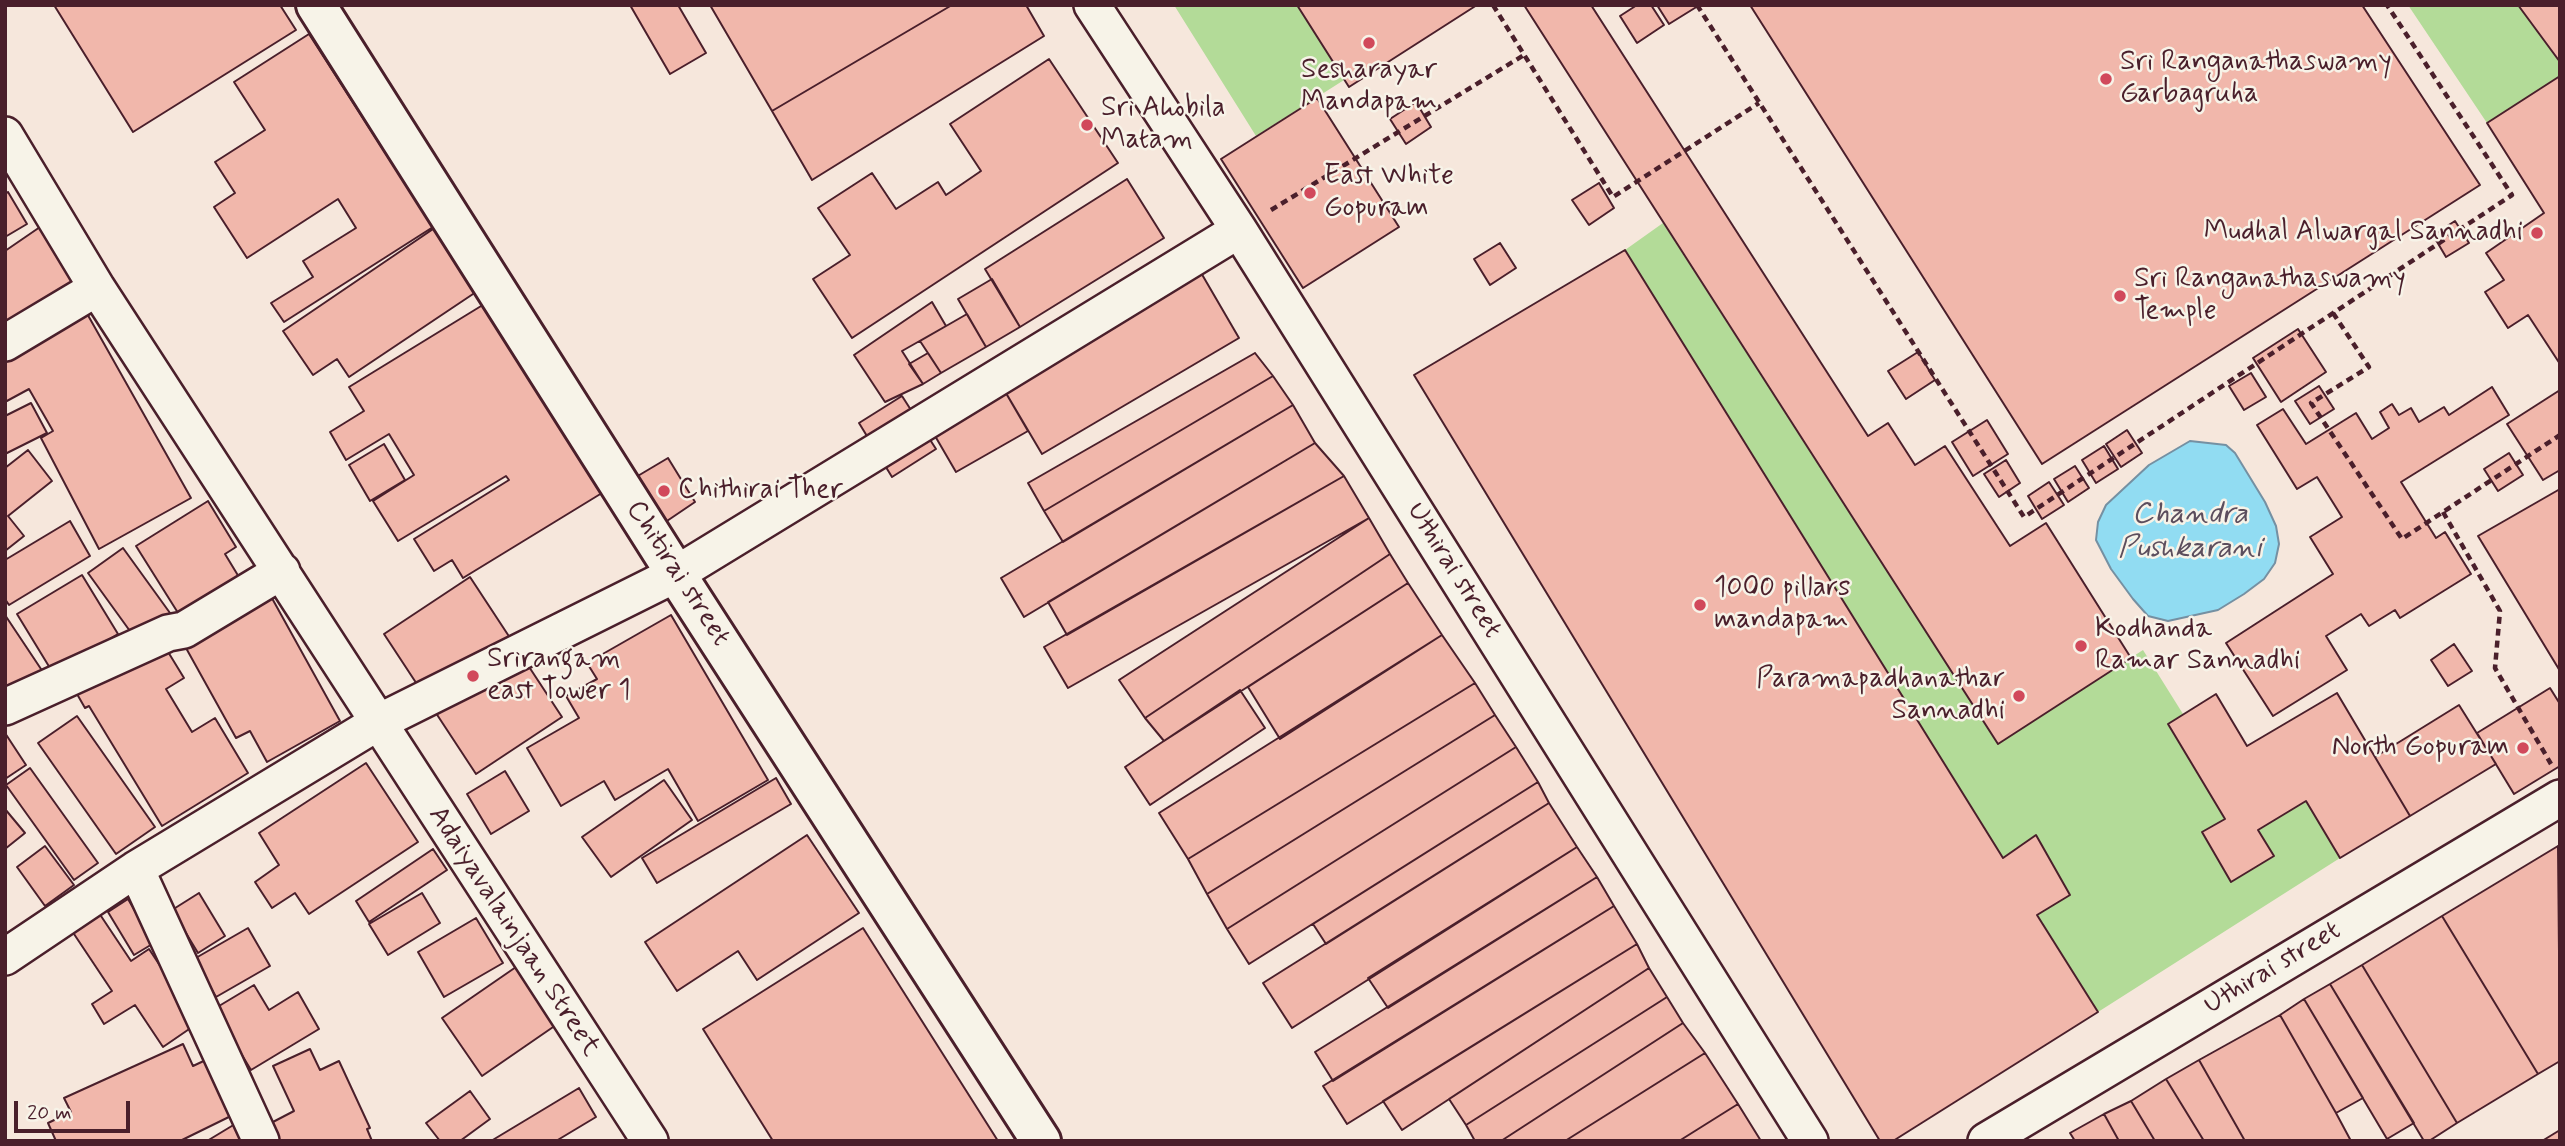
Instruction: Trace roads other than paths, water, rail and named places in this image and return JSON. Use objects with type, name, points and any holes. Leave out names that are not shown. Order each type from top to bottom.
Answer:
[{"type":"street","name":"Chitirai street","points":[[316,5],[676,574],[1041,1141]]},
{"type":"street","name":"Uthirai street","points":[[1092,5],[1239,230],[1810,1141]]},
{"type":"street","name":"Adaiyavalainjaan Street","points":[[5,135],[97,288],[650,1141]]},
{"type":"street","points":[[5,957],[136,869],[377,723],[676,574],[1239,230]]},
{"type":"street","points":[[5,343],[97,288]]},
{"type":"street","points":[[5,707],[168,633],[184,630],[282,571]]},
{"type":"street","name":"Uthirai street","points":[[1986,1141],[2556,783]]},
{"type":"street","points":[[136,869],[261,1141]]},
{"type":"water","name":"Chandra Pushkarani","points":[[2190,441],[2226,445],[2235,453],[2265,502],[2276,526],[2279,544],[2275,563],[2264,579],[2244,594],[2218,610],[2168,621],[2148,616],[2111,569],[2096,540],[2098,522],[2106,505],[2149,465]]},
{"type":"place","name":"Sesharayar Mandapam","points":[[1369,43]]},
{"type":"place","name":"Sri Ranganathaswamy Garbagruha","points":[[2106,79]]},
{"type":"place","name":"Sri Ahobila Matam","points":[[1087,125]]},
{"type":"place","name":"East White Gopuram","points":[[1310,193]]},
{"type":"place","name":"Mudhal Alwargal Sannadhi","points":[[2537,233]]},
{"type":"place","name":"Sri Ranganathaswamy Temple","points":[[2120,296]]},
{"type":"place","name":"Chithirai Ther","points":[[664,491]]},
{"type":"place","name":"1000 pillars mandapam","points":[[1700,605]]},
{"type":"place","name":"Kodhanda Ramar Sannadhi","points":[[2081,646]]},
{"type":"place","name":"Srirangam east Tower 1","points":[[473,676]]},
{"type":"place","name":"Paramapadhanathar Sannadhi","points":[[2019,696]]},
{"type":"place","name":"North Gopuram","points":[[2523,748]]}]
